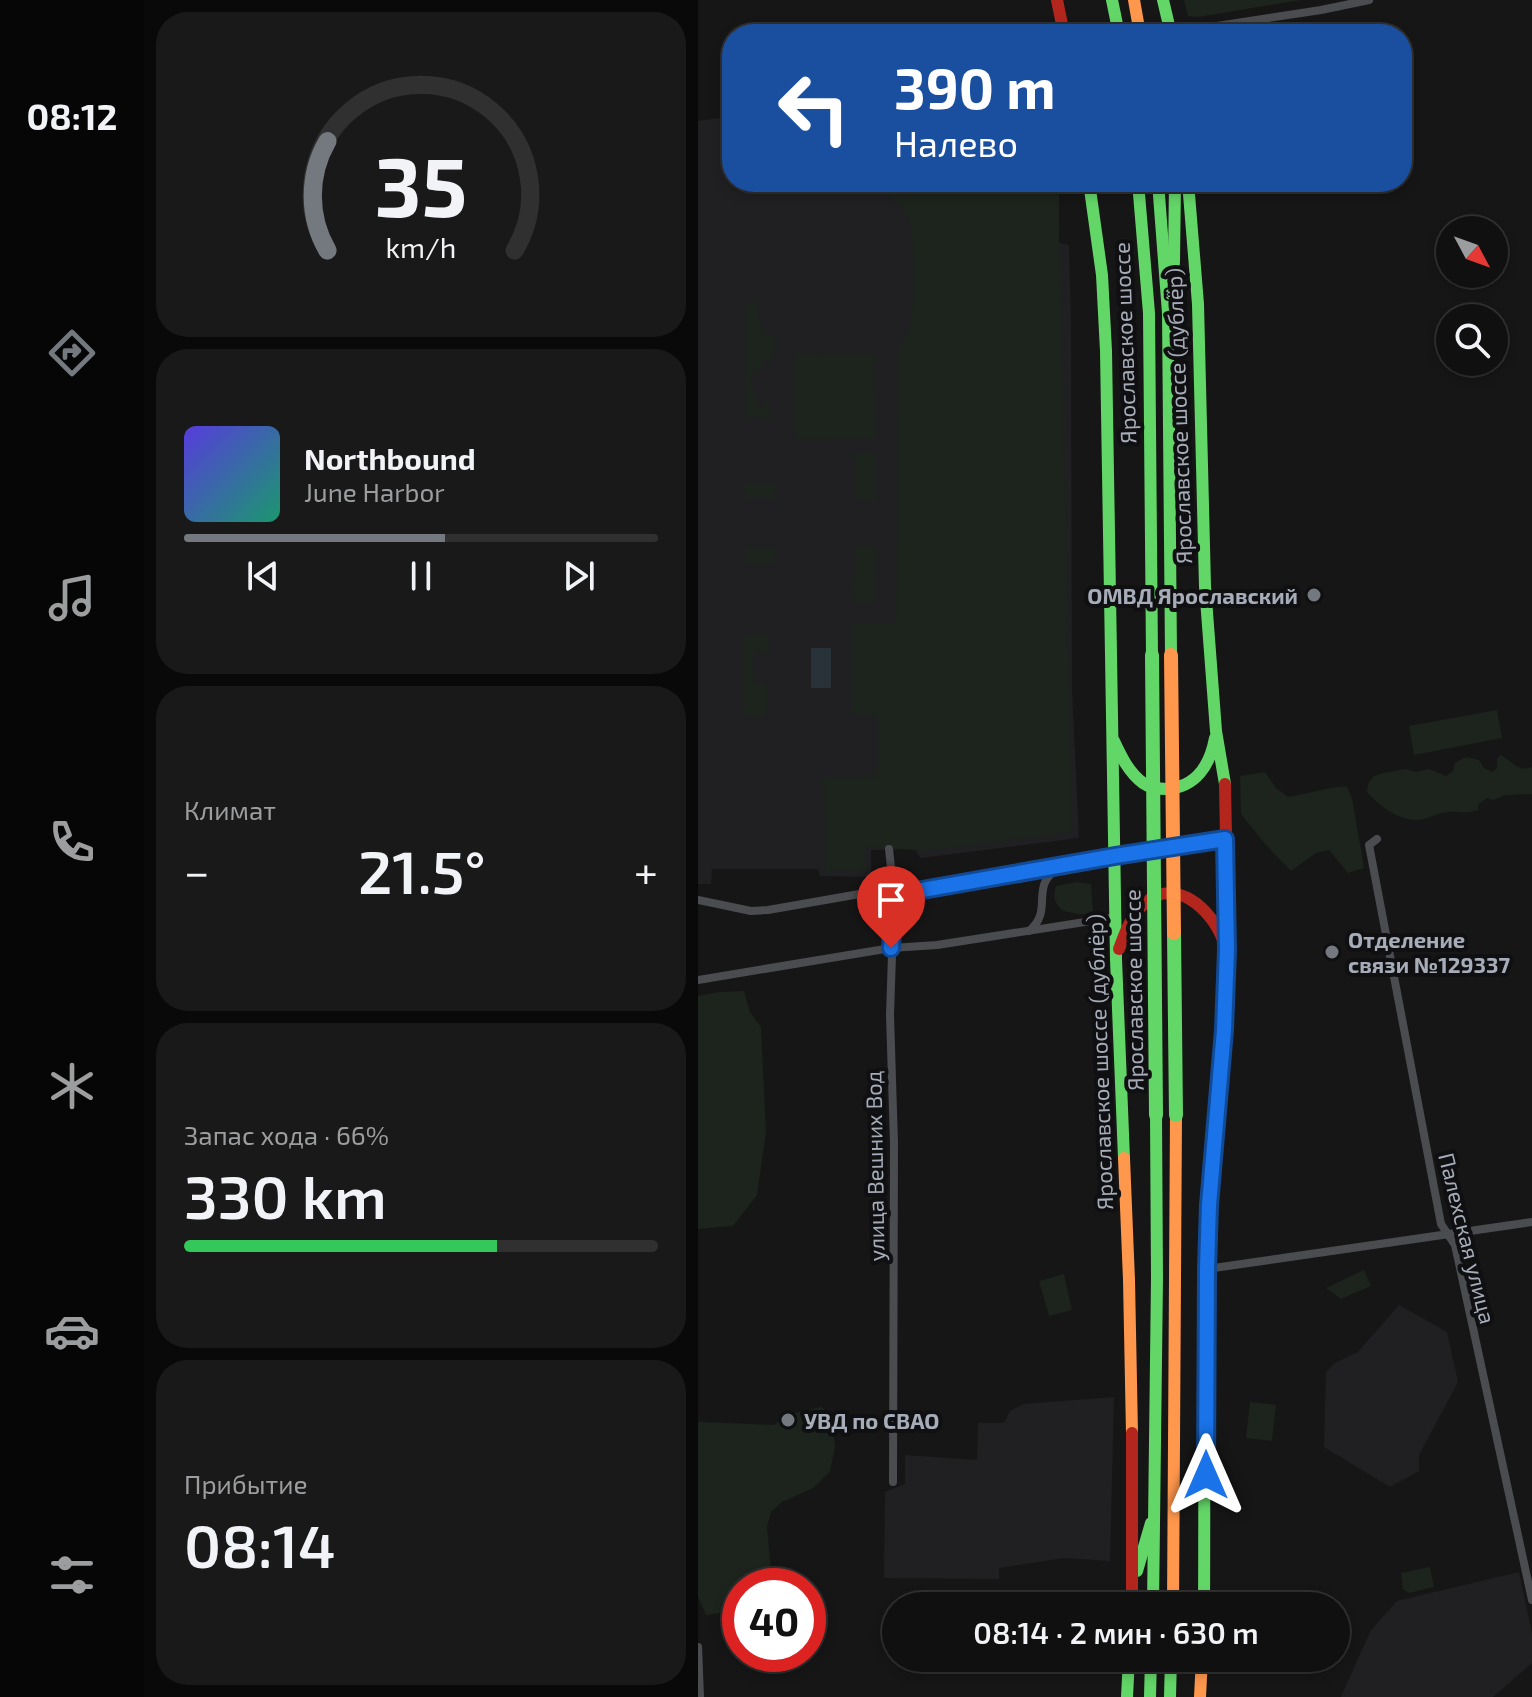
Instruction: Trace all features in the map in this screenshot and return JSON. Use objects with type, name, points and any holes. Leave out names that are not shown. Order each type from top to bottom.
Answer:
[{"type":"street","points":[[1057,0],[1062,24]]},
{"type":"street","points":[[1112,0],[1117,24]]},
{"type":"street","points":[[1134,0],[1138,24]]},
{"type":"street","points":[[1163,0],[1169,24]]},
{"type":"street","points":[[1230,24],[1369,0]]},
{"type":"street","name":"Ярославское шоссе (дублёр)","points":[[1090,192],[1102,275],[1106,351],[1111,730],[1116,959],[1129,1280],[1133,1592]]},
{"type":"street","name":"Ярославское шоссе","points":[[1139,192],[1149,313],[1157,1278],[1153,1592]]},
{"type":"street","name":"Ярославское шоссе","points":[[1159,192],[1168,313],[1176,1115],[1173,1592]]},
{"type":"street","points":[[1168,313],[1174,262],[1175,192]]},
{"type":"street","name":"Ярославское шоссе (дублёр)","points":[[1189,192],[1198,304],[1205,586],[1216,731],[1226,797],[1224,1030],[1207,1269],[1204,1592]]},
{"type":"street","points":[[1111,730],[1115,744],[1133,773],[1150,787],[1162,789],[1180,786],[1201,773],[1210,760],[1216,731]]},
{"type":"street","points":[[698,900],[751,911],[768,910],[871,892],[894,895],[1225,839]]},
{"type":"street","name":"Палехская улица","points":[[1377,839],[1369,845],[1441,1224],[1455,1245],[1532,1600]]},
{"type":"street","name":"улица Вешних Вод","points":[[889,849],[894,895],[891,948],[893,1482]]},
{"type":"street","points":[[1028,932],[1041,914],[1044,882],[1064,865]]},
{"type":"street","points":[[1116,959],[1129,922],[1149,899],[1162,893],[1175,892],[1193,899],[1206,910],[1218,926],[1227,950]]},
{"type":"street","points":[[698,980],[891,948],[937,945],[1117,917]]},
{"type":"street","points":[[1207,1269],[1532,1222]]},
{"type":"street","points":[[1133,1586],[1155,1509]]},
{"type":"street","points":[[698,1647],[700,1697]]},
{"type":"street","points":[[1127,1697],[1128,1672]]},
{"type":"street","points":[[1150,1697],[1151,1672]]},
{"type":"street","points":[[1170,1697],[1171,1672]]},
{"type":"street","points":[[1200,1697],[1201,1672]]},
{"type":"shaded area","points":[[1184,0],[1301,0],[1198,17],[1188,16]]},
{"type":"shaded area","points":[[722,117],[722,192],[1059,192],[1059,243],[1069,245],[1072,690],[1079,838],[920,858],[915,849],[871,850],[871,877],[820,876],[818,869],[712,869],[711,884],[698,884],[698,121]]},
{"type":"shaded area","points":[[885,192],[1058,192],[1072,832],[926,851],[865,846],[865,870],[826,871],[824,778],[878,776],[878,715],[852,714],[852,623],[896,623],[899,349],[912,318],[913,290],[911,229],[897,203]]},
{"type":"shaded area","points":[[755,299],[762,327],[775,339],[775,353],[771,353],[771,361],[768,357],[763,358],[763,369],[758,367],[757,374],[751,374],[751,389],[757,397],[757,407],[764,407],[764,401],[768,401],[774,418],[745,417],[746,304]]},
{"type":"shaded area","points":[[873,354],[875,438],[796,439],[795,355]]},
{"type":"shaded area","points":[[855,454],[876,454],[876,499],[855,499]]},
{"type":"shaded area","points":[[745,484],[775,484],[775,498],[745,498]]},
{"type":"shaded area","points":[[775,548],[775,563],[745,563],[745,549]]},
{"type":"shaded area","points":[[855,548],[875,548],[874,602],[854,602]]},
{"type":"shaded area","points":[[744,635],[769,635],[769,651],[754,652],[753,684],[767,685],[766,715],[743,715]]},
{"type":"shaded area","points":[[811,648],[831,648],[831,688],[811,688]]},
{"type":"shaded area","points":[[1497,710],[1502,738],[1414,755],[1409,726]]},
{"type":"shaded area","points":[[1501,755],[1519,767],[1532,767],[1532,794],[1506,795],[1493,800],[1487,798],[1478,805],[1478,810],[1447,812],[1416,820],[1389,811],[1367,792],[1374,776],[1405,769],[1416,772],[1429,769],[1446,776],[1453,771],[1455,763],[1466,757],[1479,760],[1484,768],[1492,772],[1497,768],[1497,758]]},
{"type":"shaded area","points":[[1265,772],[1276,788],[1288,797],[1347,787],[1352,798],[1364,868],[1348,873],[1329,850],[1316,853],[1291,871],[1241,814],[1240,776]]},
{"type":"shaded area","points":[[1077,882],[1091,884],[1093,911],[1088,914],[1063,911],[1055,900],[1056,886]]},
{"type":"shaded area","points":[[744,991],[750,1012],[761,1027],[766,1132],[757,1195],[733,1226],[698,1229],[698,996]]},
{"type":"shaded area","points":[[1364,1270],[1371,1286],[1341,1299],[1326,1288]]},
{"type":"shaded area","points":[[1064,1274],[1072,1310],[1049,1316],[1039,1281]]},
{"type":"shaded area","points":[[1399,1305],[1447,1332],[1458,1382],[1419,1455],[1419,1471],[1390,1487],[1324,1447],[1326,1372],[1335,1363],[1358,1352]]},
{"type":"shaded area","points":[[1114,1397],[1110,1561],[1064,1558],[999,1568],[999,1579],[884,1578],[885,1492],[905,1484],[905,1455],[977,1460],[978,1423],[1004,1423],[1010,1411],[1024,1404]]},
{"type":"shaded area","points":[[1250,1402],[1276,1405],[1272,1441],[1246,1438]]},
{"type":"shaded area","points":[[822,1407],[832,1420],[835,1447],[830,1471],[813,1488],[782,1502],[771,1512],[767,1527],[771,1568],[722,1568],[722,1613],[706,1615],[698,1597],[698,1422],[774,1425],[790,1414]]},
{"type":"shaded area","points":[[1430,1567],[1434,1587],[1409,1593],[1403,1589],[1401,1573]]},
{"type":"shaded area","points":[[1519,1572],[1532,1634],[1532,1663],[1493,1697],[1341,1697],[1371,1630],[1397,1601]]},
{"type":"traffic: fast","points":[[1112,0],[1117,24]]},
{"type":"traffic: fast","points":[[1163,0],[1169,24]]},
{"type":"traffic: fast","points":[[1090,192],[1102,275],[1106,351],[1116,959],[1124,1158]]},
{"type":"traffic: fast","points":[[1139,192],[1149,313],[1152,655]]},
{"type":"traffic: fast","points":[[1159,192],[1168,313],[1171,655]]},
{"type":"traffic: fast","points":[[1171,290],[1175,192]]},
{"type":"traffic: fast","points":[[1189,192],[1198,304],[1205,586],[1216,731],[1225,784]]},
{"type":"traffic: fast","points":[[1152,655],[1156,1115]]},
{"type":"traffic: fast","points":[[1114,741],[1138,779],[1151,787],[1167,789],[1186,784],[1200,773],[1215,738]]},
{"type":"traffic: fast","points":[[1174,933],[1176,1115]]},
{"type":"traffic: fast","points":[[1204,1592],[1207,1267],[1226,977]]},
{"type":"traffic: fast","points":[[1153,1592],[1156,1115]]},
{"type":"traffic: fast","points":[[1137,1571],[1151,1523]]},
{"type":"traffic: fast","points":[[1127,1697],[1128,1672]]},
{"type":"traffic: fast","points":[[1150,1697],[1151,1672]]},
{"type":"traffic: fast","points":[[1170,1697],[1171,1672]]},
{"type":"traffic: slow","points":[[1134,0],[1138,24]]},
{"type":"traffic: slow","points":[[1171,655],[1174,933]]},
{"type":"traffic: slow","points":[[1173,1592],[1176,1115]]},
{"type":"traffic: slow","points":[[1124,1158],[1132,1433]]},
{"type":"traffic: slow","points":[[1200,1697],[1201,1672]]},
{"type":"traffic: jam","points":[[1057,0],[1062,24]]},
{"type":"traffic: jam","points":[[1225,784],[1226,977]]},
{"type":"traffic: jam","points":[[1115,856],[1225,839]]},
{"type":"traffic: jam","points":[[1119,949],[1139,909],[1156,896],[1168,893],[1180,895],[1201,908],[1223,940]]},
{"type":"traffic: jam","points":[[1132,1433],[1132,1592]]},
{"type":"place","name":"ОМВД Ярославский","points":[[1314,595]]},
{"type":"place","name":"Отделение связи №129337","points":[[1332,952]]},
{"type":"place","name":"УВД по СВАО","points":[[788,1420]]},
{"type":"route","points":[[891,948],[894,895],[1225,839],[1227,950],[1224,1030],[1209,1205],[1206,1475]]}]
